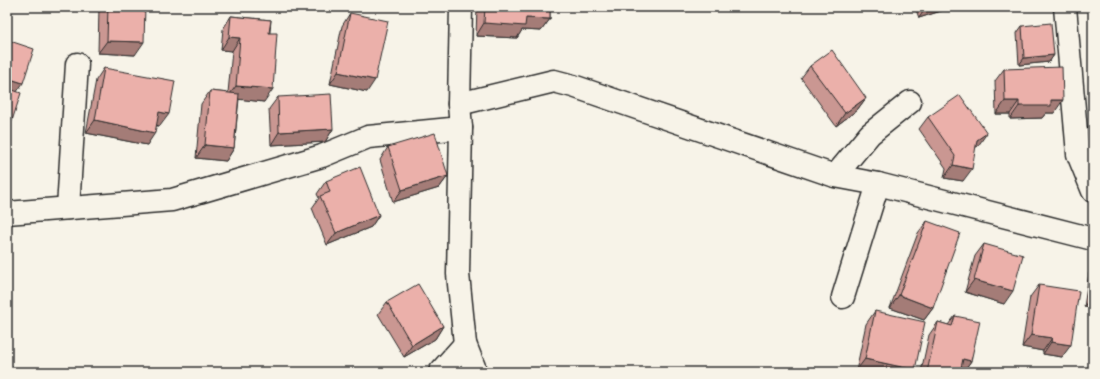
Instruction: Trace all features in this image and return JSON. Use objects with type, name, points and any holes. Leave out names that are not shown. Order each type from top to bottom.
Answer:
[{"type":"street","points":[[461,7],[458,104],[461,128],[458,274],[465,344],[476,372]]},
{"type":"street","points":[[1065,7],[1078,154],[1093,191]]},
{"type":"street","points":[[68,208],[77,64]]},
{"type":"street","points":[[458,104],[554,81],[573,86],[836,176],[878,184],[1093,239]]},
{"type":"street","points":[[836,176],[870,134],[910,102]]},
{"type":"street","points":[[7,213],[172,200],[322,156],[368,137],[461,128]]},
{"type":"street","points":[[843,297],[878,184]]},
{"type":"street","points":[[440,372],[465,344]]},
{"type":"building","points":[[108,7],[145,7],[144,42],[107,41]]},
{"type":"building","points":[[485,7],[550,7],[550,19],[526,18],[525,26],[484,23]]},
{"type":"building","points":[[350,13],[388,21],[375,80],[338,72]]},
{"type":"building","points":[[231,16],[271,20],[269,33],[277,33],[273,89],[236,86],[240,38],[229,37]]},
{"type":"building","points":[[1051,23],[1054,55],[1024,58],[1022,26]]},
{"type":"building","points":[[7,40],[34,49],[23,83],[7,78]]},
{"type":"building","points":[[832,50],[866,98],[845,113],[810,66]]},
{"type":"building","points":[[1062,67],[1063,100],[1051,100],[1051,106],[1019,106],[1019,101],[1005,101],[1004,69]]},
{"type":"building","points":[[104,68],[175,81],[169,114],[159,112],[155,133],[95,120]]},
{"type":"building","points":[[7,88],[21,93],[7,136]]},
{"type":"building","points":[[210,91],[239,94],[234,148],[205,145]]},
{"type":"building","points":[[331,94],[333,129],[279,132],[278,97]]},
{"type":"building","points":[[960,95],[987,133],[977,140],[972,169],[953,165],[955,156],[928,117]]},
{"type":"building","points":[[435,133],[448,176],[402,190],[388,147]]},
{"type":"building","points":[[360,167],[379,215],[336,233],[320,196],[330,192],[326,181]]},
{"type":"building","points":[[927,221],[960,233],[933,308],[899,295]]},
{"type":"building","points":[[984,244],[1023,255],[1013,291],[974,280]]},
{"type":"building","points":[[418,284],[443,326],[412,345],[387,302]]},
{"type":"building","points":[[1039,285],[1079,291],[1071,345],[1051,342],[1052,338],[1031,335]]},
{"type":"building","points":[[875,311],[925,322],[915,370],[865,359]]},
{"type":"building","points":[[955,316],[980,321],[971,361],[963,359],[960,372],[927,372],[938,322],[952,326]]}]
